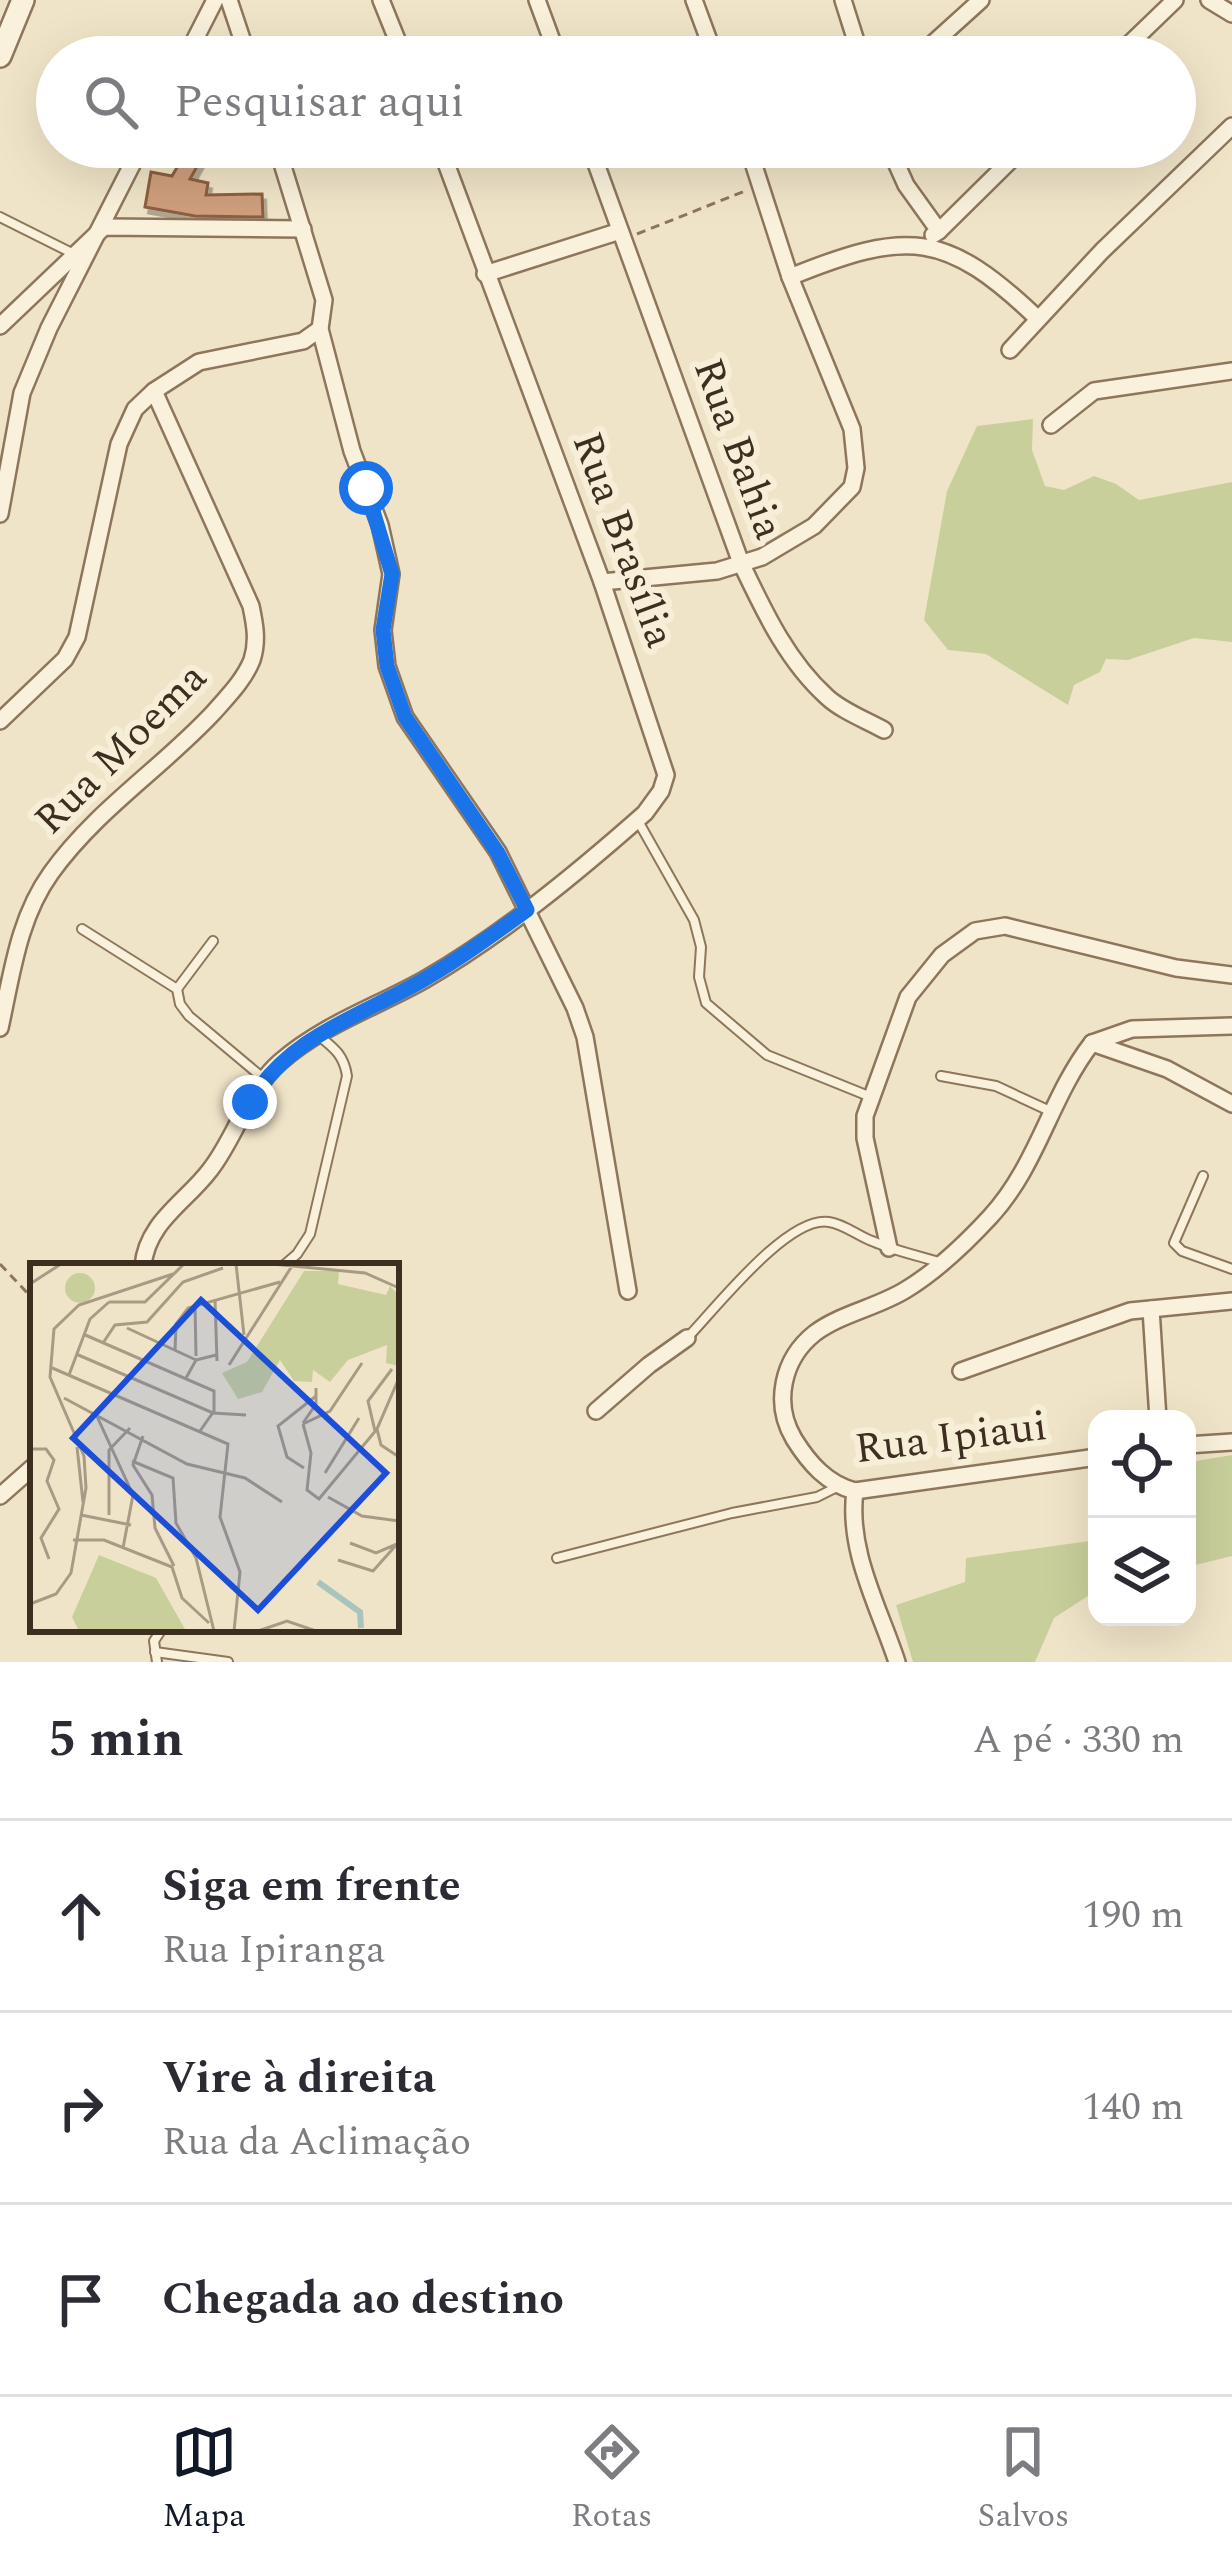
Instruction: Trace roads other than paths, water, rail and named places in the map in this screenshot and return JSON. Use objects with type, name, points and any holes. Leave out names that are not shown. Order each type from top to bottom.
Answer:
[{"type":"street","points":[[0,22],[21,0]]},
{"type":"street","points":[[0,56],[21,0]]},
{"type":"street","points":[[381,0],[396,36]]},
{"type":"street","points":[[538,0],[551,36]]},
{"type":"street","points":[[694,0],[707,36]]},
{"type":"street","points":[[843,0],[854,36]]},
{"type":"street","points":[[941,36],[981,0]]},
{"type":"street","points":[[1138,36],[1175,0]]},
{"type":"street","points":[[1209,0],[1232,14]]},
{"type":"street","points":[[202,36],[230,1]]},
{"type":"street","points":[[230,1],[241,36]]},
{"type":"street","points":[[1196,161],[1232,126]]},
{"type":"street","points":[[0,514],[22,393],[49,328],[131,168]]},
{"type":"street","points":[[284,168],[324,300],[320,329],[352,452],[380,525],[392,574],[383,630],[387,666],[405,717],[498,853],[575,1008],[585,1037],[628,1291]]},
{"type":"street","name":"Rua Brasília","points":[[144,1263],[154,1233],[210,1171],[264,1079],[316,1034],[422,981],[527,910],[637,820],[661,791],[666,775],[602,583],[447,168]]},
{"type":"street","name":"Rua Bahia","points":[[598,168],[741,563],[766,616],[795,662],[830,700],[884,730]]},
{"type":"street","points":[[602,583],[717,571],[741,563],[789,544],[838,506],[852,487],[854,450],[840,394],[790,277],[755,168]]},
{"type":"street","points":[[898,168],[939,231]]},
{"type":"street","points":[[923,244],[1003,168]]},
{"type":"street","points":[[1010,350],[1188,168]]},
{"type":"street","points":[[0,326],[104,227],[303,229]]},
{"type":"street","points":[[485,274],[622,235]]},
{"type":"street","points":[[790,277],[851,256],[923,244],[969,261],[1038,319]]},
{"type":"street","points":[[0,722],[64,659],[76,637],[119,444],[136,409],[154,391],[199,362],[303,341],[320,329]]},
{"type":"street","points":[[1051,425],[1094,391],[1232,371]]},
{"type":"street","name":"Rua Moema","points":[[0,1028],[22,922],[48,876],[83,832],[190,737],[233,690],[251,661],[257,635],[251,606],[154,391]]},
{"type":"street","points":[[889,1248],[865,1138],[871,1097],[908,997],[943,956],[975,931],[1005,926],[1177,968],[1232,975]]},
{"type":"street","points":[[1092,1043],[1132,1029],[1232,1026]]},
{"type":"street","points":[[1092,1043],[1167,1069],[1232,1104]]},
{"type":"street","name":"Rua Ipiaui","points":[[1088,1458],[855,1491],[837,1486],[808,1460],[783,1421],[782,1384],[794,1357],[815,1333],[903,1292],[944,1263],[993,1214],[1033,1157],[1074,1066],[1092,1043]]},
{"type":"street","points":[[961,1371],[1130,1311],[1232,1301]]},
{"type":"street","points":[[1151,1309],[1157,1410]]},
{"type":"street","points":[[596,1411],[687,1338]]},
{"type":"street","points":[[1196,1444],[1232,1442]]},
{"type":"street","points":[[0,1496],[30,1470]]},
{"type":"street","points":[[855,1491],[856,1549],[897,1662]]},
{"type":"lane","points":[[0,217],[76,255]]},
{"type":"lane","points":[[637,820],[694,920],[706,1003],[767,1055],[871,1097]]},
{"type":"lane","points":[[82,929],[178,989]]},
{"type":"lane","points":[[213,941],[178,989],[180,1004],[264,1079]]},
{"type":"lane","points":[[286,1263],[310,1234],[347,1076],[337,1049],[316,1034]]},
{"type":"lane","points":[[941,1076],[996,1087],[1053,1113]]},
{"type":"lane","points":[[1203,1176],[1174,1243],[1182,1251],[1232,1269]]},
{"type":"lane","points":[[687,1338],[794,1230],[826,1221],[889,1248],[944,1263]]},
{"type":"lane","points":[[557,1558],[732,1513],[817,1497],[837,1486]]},
{"type":"lane","points":[[156,1657],[228,1662]]}]
